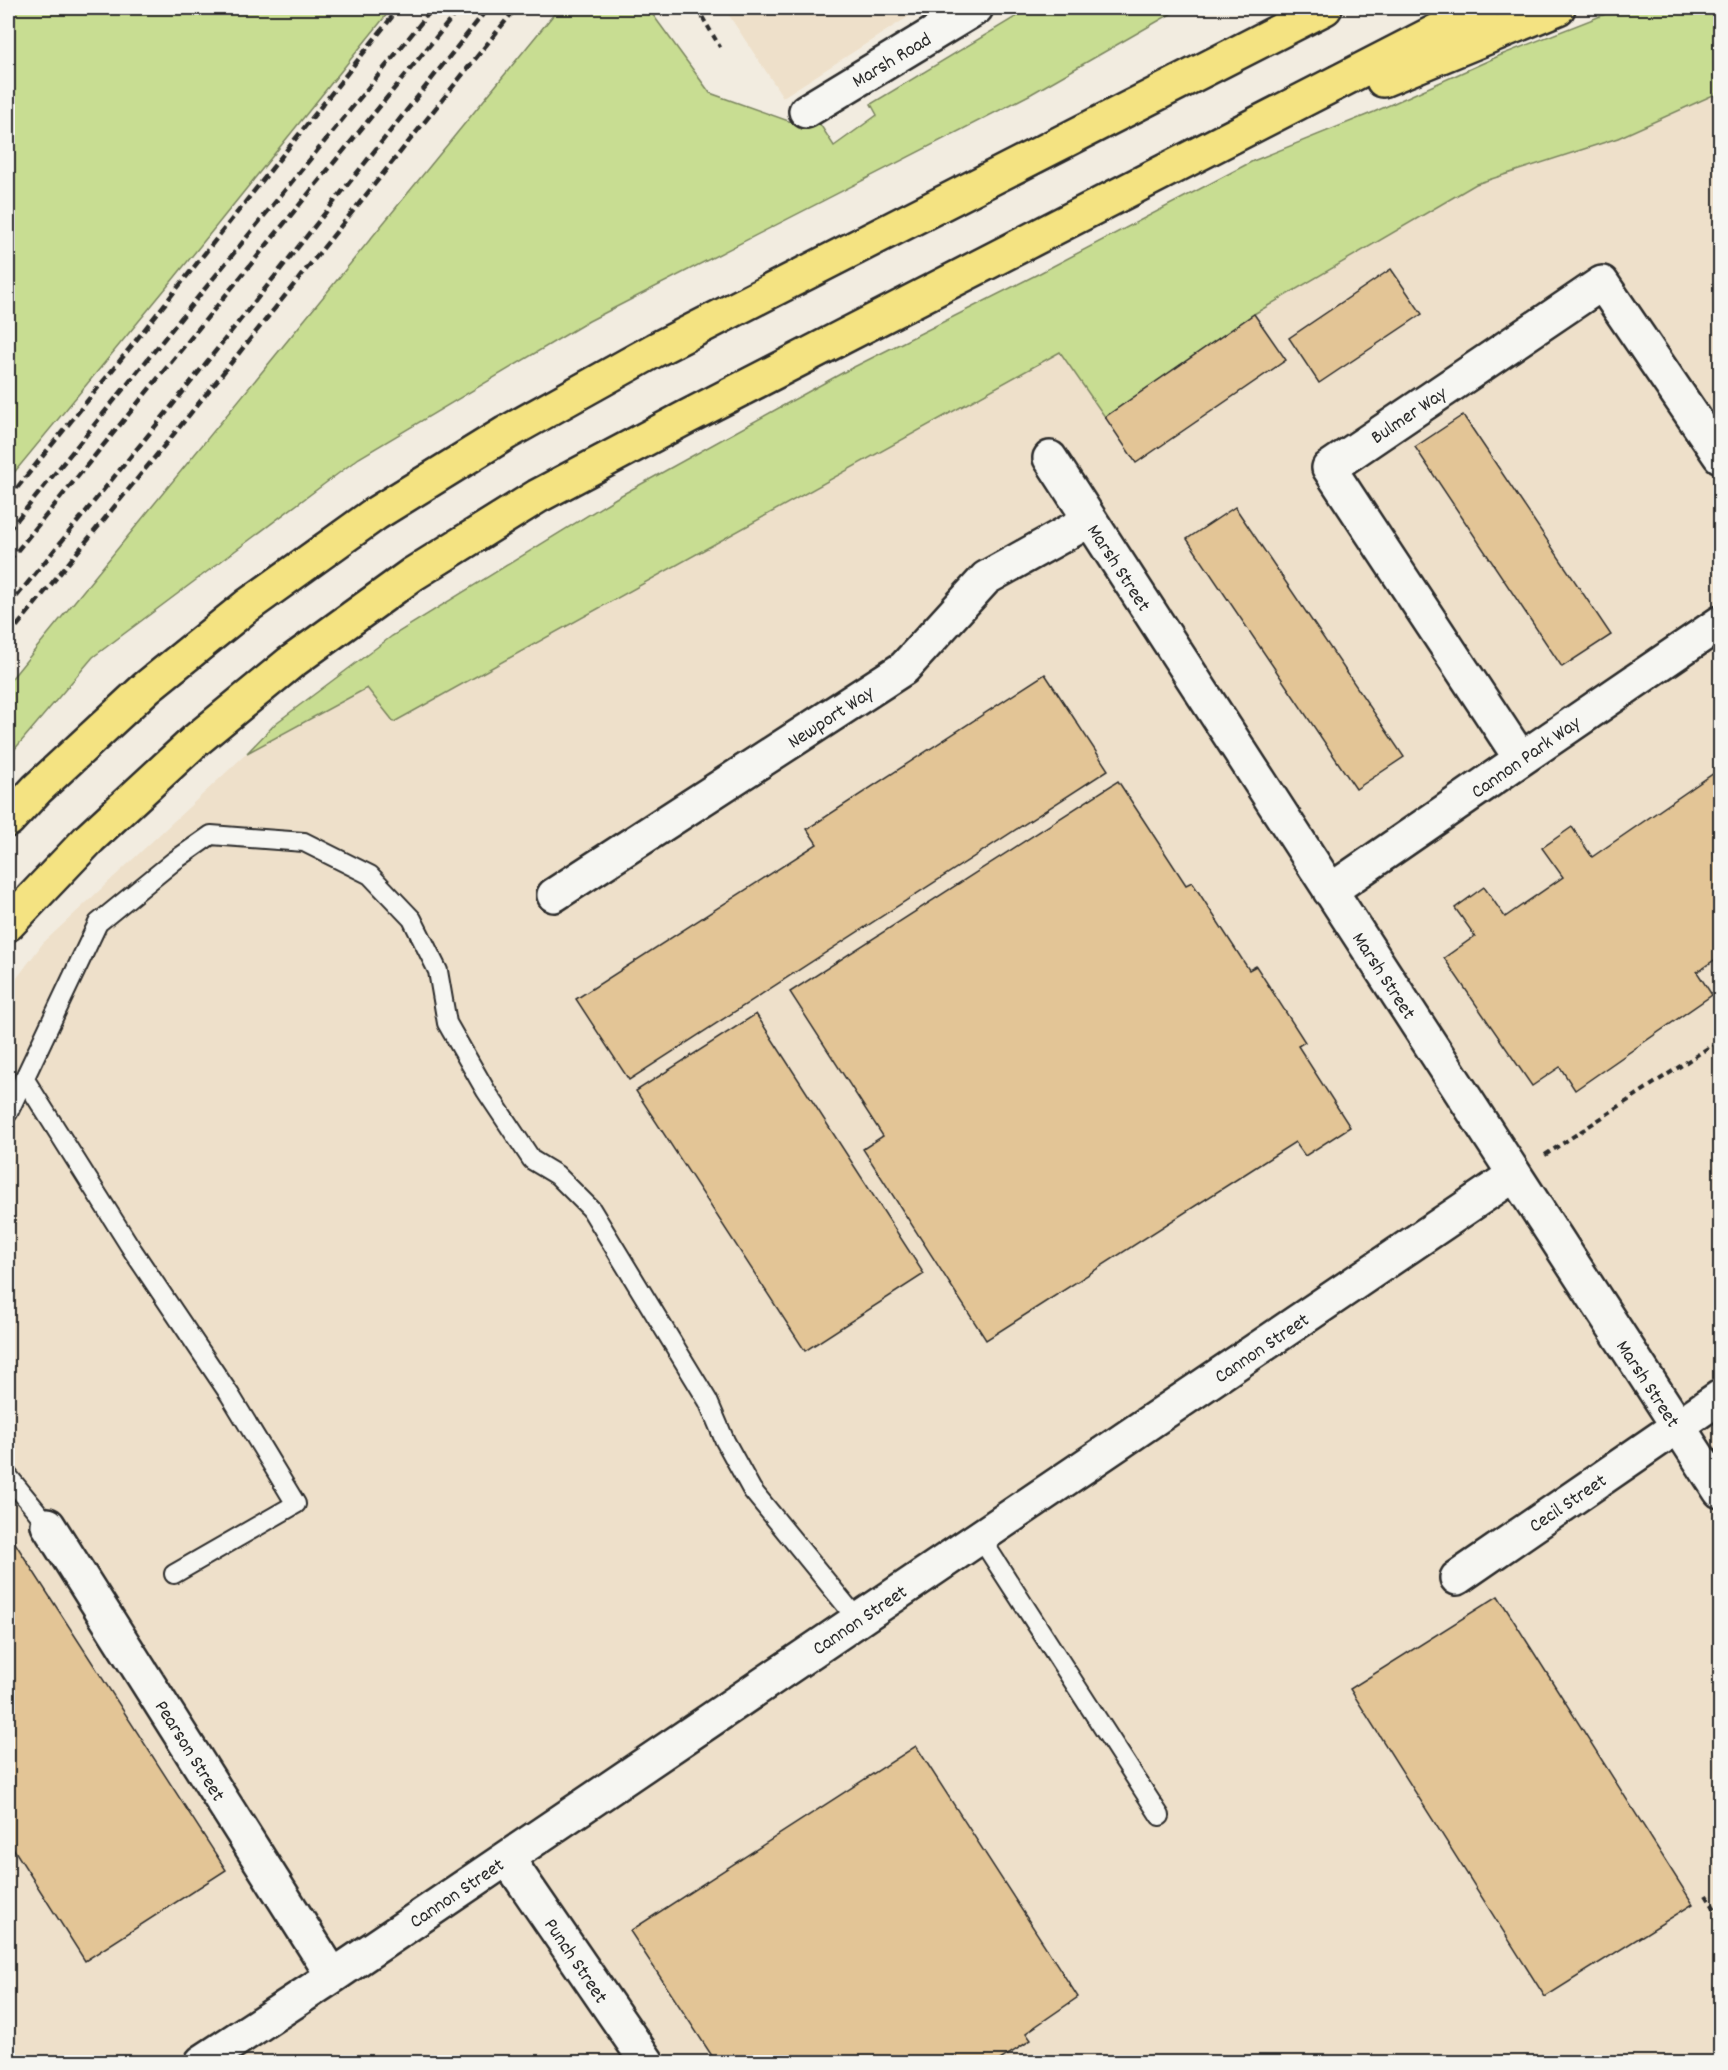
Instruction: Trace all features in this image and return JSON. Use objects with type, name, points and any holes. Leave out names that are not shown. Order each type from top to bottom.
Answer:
[{"type":"highway","points":[[1126,108],[1288,8]]},
{"type":"highway","points":[[8,820],[37,789],[147,687],[247,606],[375,514],[506,433],[655,350],[1325,8]]},
{"type":"highway","points":[[8,924],[90,838],[195,741],[290,663],[412,574],[549,490],[687,417],[1482,8]]},
{"type":"highway","points":[[1160,174],[1558,8]]},
{"type":"street","name":"Marsh Road","points":[[806,111],[976,8]]},
{"type":"street","name":"Bulmer Way","points":[[1521,759],[1329,468],[1602,284],[1720,456]]},
{"type":"street","name":"Marsh Street","points":[[1050,458],[1720,1491]]},
{"type":"street","name":"Newport Way","points":[[554,895],[904,668],[986,578],[1090,520]]},
{"type":"street","name":"Cannon Park Way","points":[[1330,891],[1720,623]]},
{"type":"street","name":"Cannon Street","points":[[202,2062],[333,1976],[1514,1175]]},
{"type":"street","name":"Cecil Street","points":[[1456,1578],[1720,1397]]},
{"type":"street","name":"Pearson Street","points":[[48,1525],[333,1976]]},
{"type":"street","name":"Punch Street","points":[[507,1858],[647,2062]]},
{"type":"lane","points":[[8,1113],[98,923],[174,861],[211,835],[304,842],[370,875],[412,919],[438,971],[447,1023],[486,1091],[532,1160],[557,1175],[591,1209],[708,1401],[725,1441],[752,1490],[858,1620]]},
{"type":"lane","points":[[24,1078],[133,1251],[230,1395],[296,1503],[174,1574]]},
{"type":"lane","points":[[8,1476],[48,1525]]},
{"type":"lane","points":[[980,1537],[1160,1816]]},
{"type":"path","points":[[697,8],[720,46]]},
{"type":"path","points":[[1514,1175],[1720,1040]]},
{"type":"path","points":[[1706,1895],[1720,1917]]},
{"type":"shaded area","points":[[724,8],[922,8],[783,97]]},
{"type":"shaded area","points":[[1720,92],[1720,2062],[8,2062],[8,990],[43,943],[247,753],[367,687],[394,722],[1060,352],[1105,417],[1254,314],[1476,184],[1618,138]]},
{"type":"green space","points":[[8,8],[392,8],[8,480]]},
{"type":"green space","points":[[559,8],[648,8],[710,93],[794,123],[816,118],[834,146],[877,115],[871,104],[1030,8],[1181,8],[1031,94],[589,321],[359,458],[93,657],[8,757],[8,683]]},
{"type":"green space","points":[[1621,8],[1720,8],[1720,92],[1618,138],[1476,184],[1254,314],[1105,417],[1060,352],[394,722],[367,688],[247,753],[276,723],[392,636],[616,498],[844,372],[1038,274],[1253,161],[1374,112],[1501,55]]},
{"type":"building","points":[[1391,269],[1422,314],[1319,383],[1289,338]]},
{"type":"building","points":[[1254,314],[1286,360],[1136,463],[1105,417]]},
{"type":"building","points":[[1463,415],[1611,635],[1562,667],[1415,447]]},
{"type":"building","points":[[1235,507],[1404,757],[1356,789],[1187,539]]},
{"type":"building","points":[[1045,674],[1108,770],[629,1080],[576,999],[817,844],[807,829]]},
{"type":"building","points":[[1720,769],[1720,956],[1697,972],[1712,995],[1575,1090],[1560,1067],[1532,1086],[1444,958],[1475,936],[1455,908],[1484,887],[1505,917],[1563,877],[1542,848],[1572,827],[1592,857]]},
{"type":"building","points":[[1118,781],[1186,885],[1192,882],[1249,970],[1256,966],[1305,1042],[1298,1046],[1350,1127],[1305,1156],[1295,1142],[986,1340],[863,1149],[883,1136],[790,992]]},
{"type":"building","points":[[756,1014],[924,1274],[805,1351],[636,1091]]},
{"type":"building","points":[[8,1532],[226,1870],[85,1961],[8,1840]]},
{"type":"building","points":[[1498,1596],[1693,1904],[1545,1997],[1350,1689]]},
{"type":"building","points":[[916,1746],[1078,1997],[1026,2033],[1031,2040],[997,2062],[716,2062],[630,1931]]},
{"type":"railway","points":[[8,499],[399,8]]},
{"type":"railway","points":[[8,531],[433,8]]},
{"type":"railway","points":[[8,562],[460,8]]},
{"type":"railway","points":[[8,607],[171,407],[488,8]]},
{"type":"railway","points":[[8,637],[516,8]]}]
